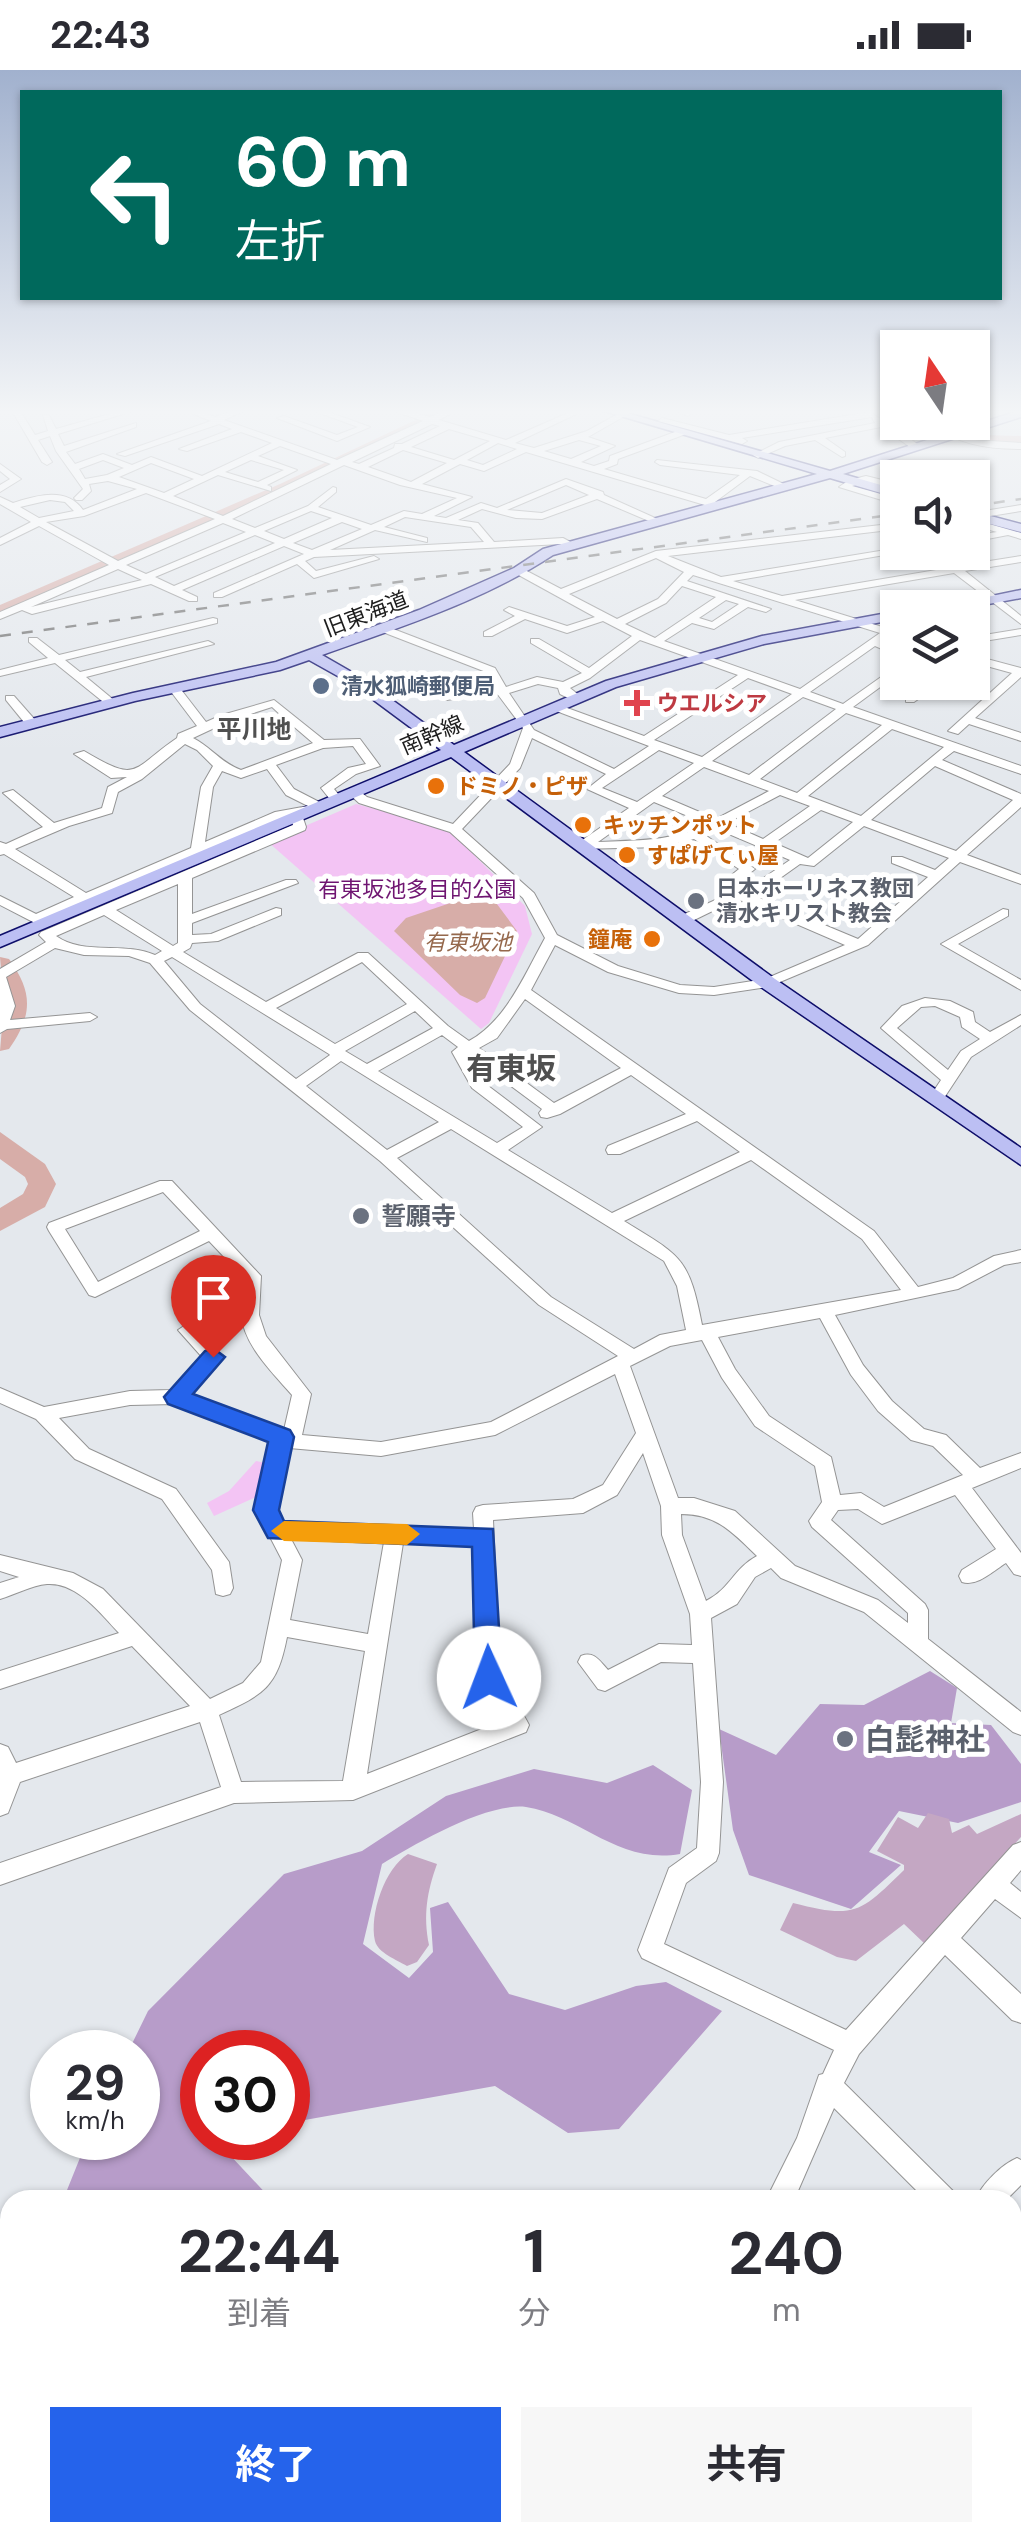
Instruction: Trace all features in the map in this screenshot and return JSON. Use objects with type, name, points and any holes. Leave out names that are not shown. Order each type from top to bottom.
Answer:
[{"type":"street","points":[[0,542],[34,524]]},
{"type":"street","points":[[49,524],[112,562],[193,598]]},
{"type":"street","points":[[0,616],[112,562],[212,524]]},
{"type":"street","points":[[235,524],[313,554],[568,544]]},
{"type":"street","points":[[20,606],[32,612],[150,579],[272,524]]},
{"type":"street","points":[[174,590],[325,524]]},
{"type":"street","points":[[360,524],[423,540]]},
{"type":"street","points":[[218,595],[380,524]]},
{"type":"street","points":[[469,524],[492,545]]},
{"type":"street","points":[[537,524],[568,544]]},
{"type":"street","name":"旧東海道","points":[[0,732],[111,703],[261,672],[384,629],[519,571],[568,544],[649,524]]},
{"type":"street","points":[[561,593],[656,554],[880,528]]},
{"type":"street","points":[[990,535],[1018,529]]},
{"type":"street","points":[[298,560],[314,576],[392,550]]},
{"type":"street","points":[[656,554],[690,571],[880,630]]},
{"type":"street","points":[[719,580],[880,554]]},
{"type":"street","points":[[990,564],[1021,559]]},
{"type":"street","points":[[780,598],[949,570]]},
{"type":"street","points":[[956,570],[1021,621]]},
{"type":"street","points":[[519,571],[640,636],[891,724],[954,738],[1021,770]]},
{"type":"street","points":[[616,624],[662,601],[690,571]]},
{"type":"street","points":[[680,582],[766,609]]},
{"type":"street","points":[[990,599],[1021,594]]},
{"type":"street","points":[[656,642],[724,596]]},
{"type":"street","points":[[690,619],[714,626],[746,603]]},
{"type":"street","points":[[509,610],[567,630],[604,617]]},
{"type":"street","points":[[488,634],[524,616]]},
{"type":"street","name":"南幹線","points":[[0,942],[452,751],[528,726],[570,692],[611,684],[699,656],[880,618]]},
{"type":"street","points":[[0,673],[212,621]]},
{"type":"street","points":[[384,629],[492,670],[528,726],[615,774]]},
{"type":"street","points":[[990,637],[1021,632]]},
{"type":"street","points":[[447,698],[536,680],[554,680],[570,692],[640,636]]},
{"type":"street","points":[[584,846],[880,639]]},
{"type":"street","points":[[33,640],[111,703]]},
{"type":"street","points":[[535,642],[611,684]]},
{"type":"street","points":[[874,642],[880,644]]},
{"type":"street","points":[[78,676],[208,644]]},
{"type":"street","points":[[311,655],[357,681],[768,983],[1021,1158]]},
{"type":"street","points":[[990,663],[1021,672]]},
{"type":"street","points":[[654,797],[808,863],[865,823],[1021,672]]},
{"type":"street","points":[[637,807],[593,788],[747,674]]},
{"type":"street","points":[[750,780],[880,681]]},
{"type":"street","points":[[175,689],[202,725]]},
{"type":"street","points":[[10,698],[32,724]]},
{"type":"street","points":[[1,848],[108,810],[112,790],[144,770],[182,736],[226,717],[274,703],[321,744]]},
{"type":"street","points":[[555,707],[1021,880]]},
{"type":"street","points":[[226,717],[246,735],[294,720]]},
{"type":"street","points":[[968,720],[1021,737]]},
{"type":"street","points":[[798,798],[891,724]]},
{"type":"street","points":[[455,829],[516,764],[528,726]]},
{"type":"street","points":[[182,736],[201,747],[218,766],[240,774],[321,744],[356,742],[375,761],[374,766],[352,771],[326,788],[337,800]]},
{"type":"street","points":[[80,754],[114,775],[144,770]]},
{"type":"street","points":[[354,793],[363,800],[455,829],[530,896],[552,938],[613,969],[679,989],[714,991],[768,983],[856,944],[1021,800],[933,761]]},
{"type":"street","points":[[268,762],[290,792],[319,808]]},
{"type":"street","points":[[197,850],[207,787],[218,766]]},
{"type":"street","points":[[584,846],[662,842],[696,835],[778,791]]},
{"type":"street","points":[[9,792],[52,828]]},
{"type":"street","points":[[764,844],[819,806]]},
{"type":"street","points":[[0,900],[35,919],[280,815],[319,808]]},
{"type":"street","points":[[297,816],[300,827],[46,935],[53,942],[133,951],[155,960],[166,978],[195,1007],[386,1157],[545,1301],[627,1362],[643,1437],[672,1506],[672,1535],[700,1614],[712,1782],[708,1852],[677,1876],[650,1950],[850,2045]]},
{"type":"street","points":[[1002,817],[1021,824]]},
{"type":"street","points":[[696,835],[748,869],[731,881],[745,896]]},
{"type":"street","points":[[1,848],[85,898]]},
{"type":"street","points":[[745,896],[799,859]]},
{"type":"street","points":[[897,860],[938,876]]},
{"type":"street","points":[[185,877],[186,939]]},
{"type":"street","points":[[188,920],[291,883]]},
{"type":"street","points":[[683,920],[733,896],[745,896],[856,944]]},
{"type":"street","points":[[106,912],[670,1257],[686,1286],[701,1331],[762,1422],[824,1462],[832,1504]]},
{"type":"street","points":[[155,960],[186,939],[213,938],[276,912]]},
{"type":"street","points":[[1004,913],[948,944],[1021,986]]},
{"type":"street","points":[[496,1151],[534,1126],[477,1085],[460,1052],[492,1035],[523,991],[552,938]]},
{"type":"street","points":[[53,942],[0,977],[8,1006],[1,1026],[90,1017]]},
{"type":"street","points":[[266,1008],[363,956],[443,1029],[554,1110]]},
{"type":"street","points":[[523,991],[868,1235],[914,1294]]},
{"type":"street","points":[[949,1078],[888,1028],[896,1019],[924,1002],[940,999],[968,1015],[967,1024],[991,1038]]},
{"type":"street","points":[[297,1085],[337,1053],[416,1005]]},
{"type":"street","points":[[937,1098],[966,1054],[1021,1019]]},
{"type":"street","points":[[366,1070],[443,1029]]},
{"type":"street","points":[[529,1123],[632,1068]]},
{"type":"street","points":[[614,1150],[698,1115]]},
{"type":"street","points":[[386,1157],[450,1123]]},
{"type":"street","points":[[610,1221],[752,1153]]},
{"type":"street","points":[[11,1775],[206,1710],[250,1690],[271,1664],[292,1560],[266,1510],[302,1394],[257,1338],[248,1311],[255,1291],[252,1276],[166,1185],[55,1227],[95,1292],[211,1234]]},
{"type":"street","points":[[43,1414],[130,1398],[176,1397],[286,1439],[381,1449],[494,1428],[666,1340],[914,1294],[958,1283],[1000,1260],[1021,1256]]},
{"type":"street","points":[[824,1310],[857,1370],[885,1406],[918,1435],[939,1440],[1014,1560],[969,1576]]},
{"type":"street","points":[[176,1397],[213,1357],[187,1330]]},
{"type":"street","points":[[0,1396],[43,1414],[82,1454],[169,1494],[222,1568],[223,1588]]},
{"type":"street","points":[[0,1874],[234,1793],[270,1787],[327,1794],[353,1790],[518,1725],[501,1704],[489,1678],[483,1513],[576,1506],[610,1490],[643,1437]]},
{"type":"street","points":[[918,1642],[918,1610],[819,1522],[832,1504],[861,1500],[882,1516],[1021,1460]]},
{"type":"street","points":[[672,1506],[694,1506],[728,1517],[788,1572],[871,1606],[1021,1724]]},
{"type":"street","points":[[277,1531],[484,1537]]},
{"type":"street","points":[[353,1790],[395,1534]]},
{"type":"street","points":[[700,1614],[730,1598],[748,1570],[770,1559]]},
{"type":"street","points":[[0,1563],[74,1581],[96,1595],[206,1710],[234,1793]]},
{"type":"street","points":[[0,1591],[47,1576]]},
{"type":"street","points":[[281,1627],[377,1644]]},
{"type":"street","points":[[0,1680],[136,1636]]},
{"type":"street","points":[[588,1662],[605,1682],[658,1653],[704,1654]]},
{"type":"street","points":[[0,1754],[11,1775],[0,1806]]},
{"type":"street","points":[[786,2190],[828,2084],[850,2045],[1021,1853]]},
{"type":"street","points":[[994,1884],[1021,1907]]},
{"type":"street","points":[[945,1939],[1021,2010]]},
{"type":"street","points":[[828,2084],[934,2190]]},
{"type":"street","points":[[998,2190],[1017,2172]]},
{"type":"shaded area","points":[[930,1671],[957,1688],[951,1723],[991,1725],[1021,1764],[1021,1802],[958,1823],[899,1811],[869,1852],[901,1865],[851,1909],[749,1875],[733,1830],[719,1729],[776,1755],[820,1704],[864,1705]]},
{"type":"shaded area","points":[[653,1765],[692,1790],[680,1854],[637,1852],[564,1819],[526,1807],[492,1811],[452,1826],[382,1864],[363,1944],[409,1978],[433,1952],[430,1908],[448,1902],[509,1994],[565,2010],[636,1986],[666,1982],[722,2011],[619,2129],[568,2133],[495,2086],[310,2119],[310,2030],[180,2030],[180,2160],[235,2160],[263,2190],[67,2190],[79,2160],[160,2160],[160,2030],[139,2030],[148,2011],[284,1874],[362,1851],[446,1796],[534,1769],[607,1783]]},
{"type":"shaded area","points":[[928,1813],[949,1819],[952,1833],[969,1825],[977,1834],[1021,1814],[1021,1837],[925,1944],[904,1924],[856,1961],[837,1957],[780,1930],[793,1903],[844,1911],[877,1896],[904,1870],[904,1865],[877,1851],[898,1817],[918,1828]]},
{"type":"shaded area","points":[[408,1854],[437,1864],[427,1904],[429,1945],[417,1962],[407,1966],[380,1949],[375,1941],[374,1918],[386,1881]]},
{"type":"green space","name":"有東坂池多目的公園","points":[[356,804],[447,828],[525,906],[532,934],[489,1023],[481,1029],[268,842]]},
{"type":"green space","points":[[256,1461],[266,1463],[258,1496],[214,1516],[207,1503],[229,1491]]},
{"type":"water","name":"有東坂池","points":[[482,884],[517,931],[485,998],[477,1003],[460,995],[394,931],[406,918],[480,893],[477,885]]},
{"type":"waterway","points":[[0,612],[201,524]]},
{"type":"waterway","points":[[0,964],[12,984],[16,1003],[12,1023],[0,1043]]},
{"type":"waterway","points":[[0,1141],[35,1170],[42,1184],[35,1200],[0,1221]]},
{"type":"railway","points":[[0,636],[822,524]]},
{"type":"slow traffic","points":[[284,1531],[407,1534]]},
{"type":"place","name":"清水狐崎郵便局","points":[[321,686]]},
{"type":"place","name":"ウエルシア","points":[[637,703]]},
{"type":"place","name":"ドミノ・ピザ","points":[[436,786]]},
{"type":"place","name":"キッチンポット","points":[[583,825]]},
{"type":"place","name":"すぱげてぃ屋","points":[[627,855]]},
{"type":"place","name":"日本ホーリネス教団 清水キリスト教会","points":[[696,901]]},
{"type":"place","name":"鐘庵","points":[[652,939]]},
{"type":"place","name":"誓願寺","points":[[361,1216]]},
{"type":"place","name":"白髭神社","points":[[845,1739]]},
{"type":"district","name":"平川地","points":[[254,729]]},
{"type":"district","name":"有東坂","points":[[511,1068]]},
{"type":"route","points":[[213,1357],[176,1397],[282,1437],[266,1510],[277,1531],[484,1537],[489,1678]]}]
